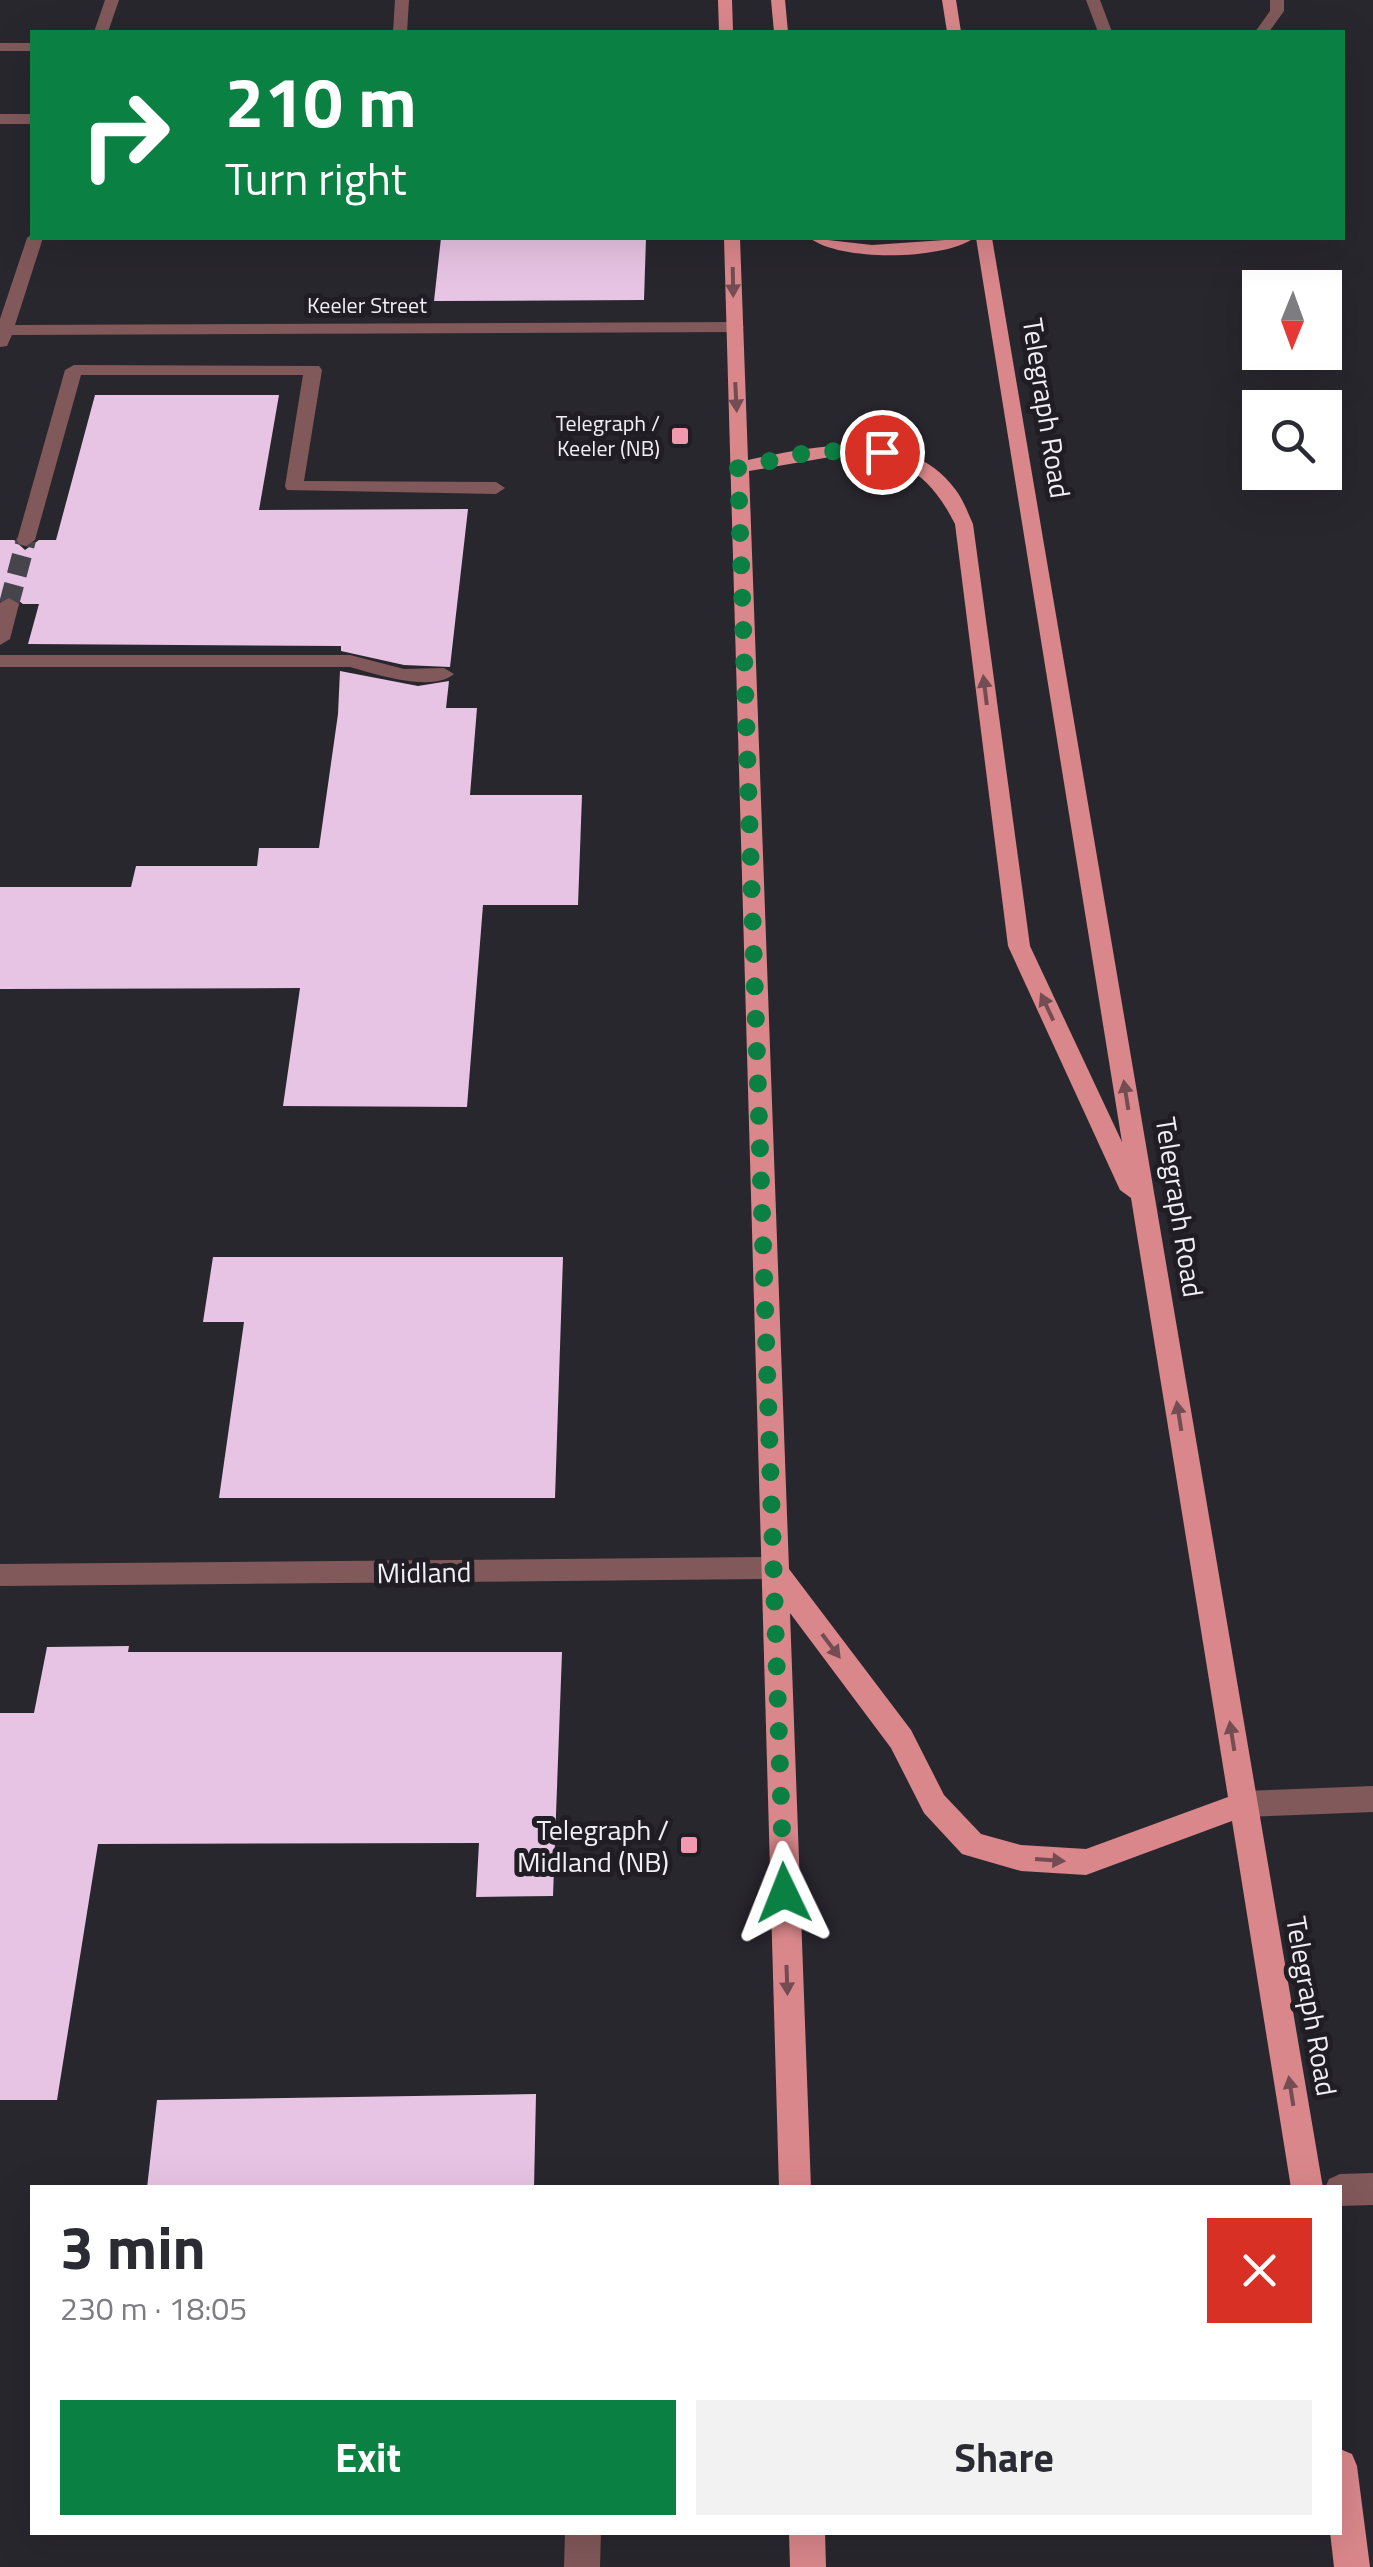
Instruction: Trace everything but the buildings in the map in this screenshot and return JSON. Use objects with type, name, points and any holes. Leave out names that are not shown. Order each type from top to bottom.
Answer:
[{"type":"main road","points":[[725,0],[726,30]]},
{"type":"main road","points":[[778,0],[781,30]]},
{"type":"main road","points":[[949,0],[954,30]]},
{"type":"main road","points":[[732,240],[794,2185]]},
{"type":"main road","points":[[827,240],[866,249],[927,247],[957,240]]},
{"type":"main road","name":"Telegraph Road","points":[[984,240],[1306,2185]]},
{"type":"main road","points":[[738,468],[815,451],[882,452],[915,462],[956,500],[964,524],[1019,946],[1147,1222]]},
{"type":"main road","points":[[772,1568],[901,1739],[934,1804],[972,1845],[1022,1858],[1086,1862],[1243,1804]]},
{"type":"main road","points":[[1342,2483],[1352,2567]]},
{"type":"main road","points":[[807,2535],[808,2567]]},
{"type":"street","points":[[102,30],[112,0]]},
{"type":"street","points":[[400,30],[402,0]]},
{"type":"street","points":[[1093,0],[1104,30]]},
{"type":"street","points":[[1264,30],[1278,11],[1277,0]]},
{"type":"street","points":[[0,47],[30,47]]},
{"type":"street","points":[[0,118],[30,119]]},
{"type":"street","points":[[2,335],[34,240]]},
{"type":"street","name":"Keeler Street","points":[[2,335],[734,327]]},
{"type":"street","points":[[26,540],[74,370],[314,370],[294,486],[496,488]]},
{"type":"street","points":[[0,638],[9,604]]},
{"type":"street","points":[[0,660],[350,662],[404,675],[444,674]]},
{"type":"street","name":"Midland","points":[[0,1575],[772,1568]]},
{"type":"street","points":[[1243,1804],[1373,1798]]},
{"type":"street","points":[[1342,2190],[1373,2189]]},
{"type":"street","points":[[582,2567],[584,2535]]},
{"type":"tunnel","points":[[9,604],[26,540]]},
{"type":"place","name":"Telegraph / Keeler (NB)","points":[[680,436]]},
{"type":"place","name":"Telegraph / Midland (NB)","points":[[689,1845]]},
{"type":"route","points":[[784,1893],[738,468],[815,451],[882,452]]}]
